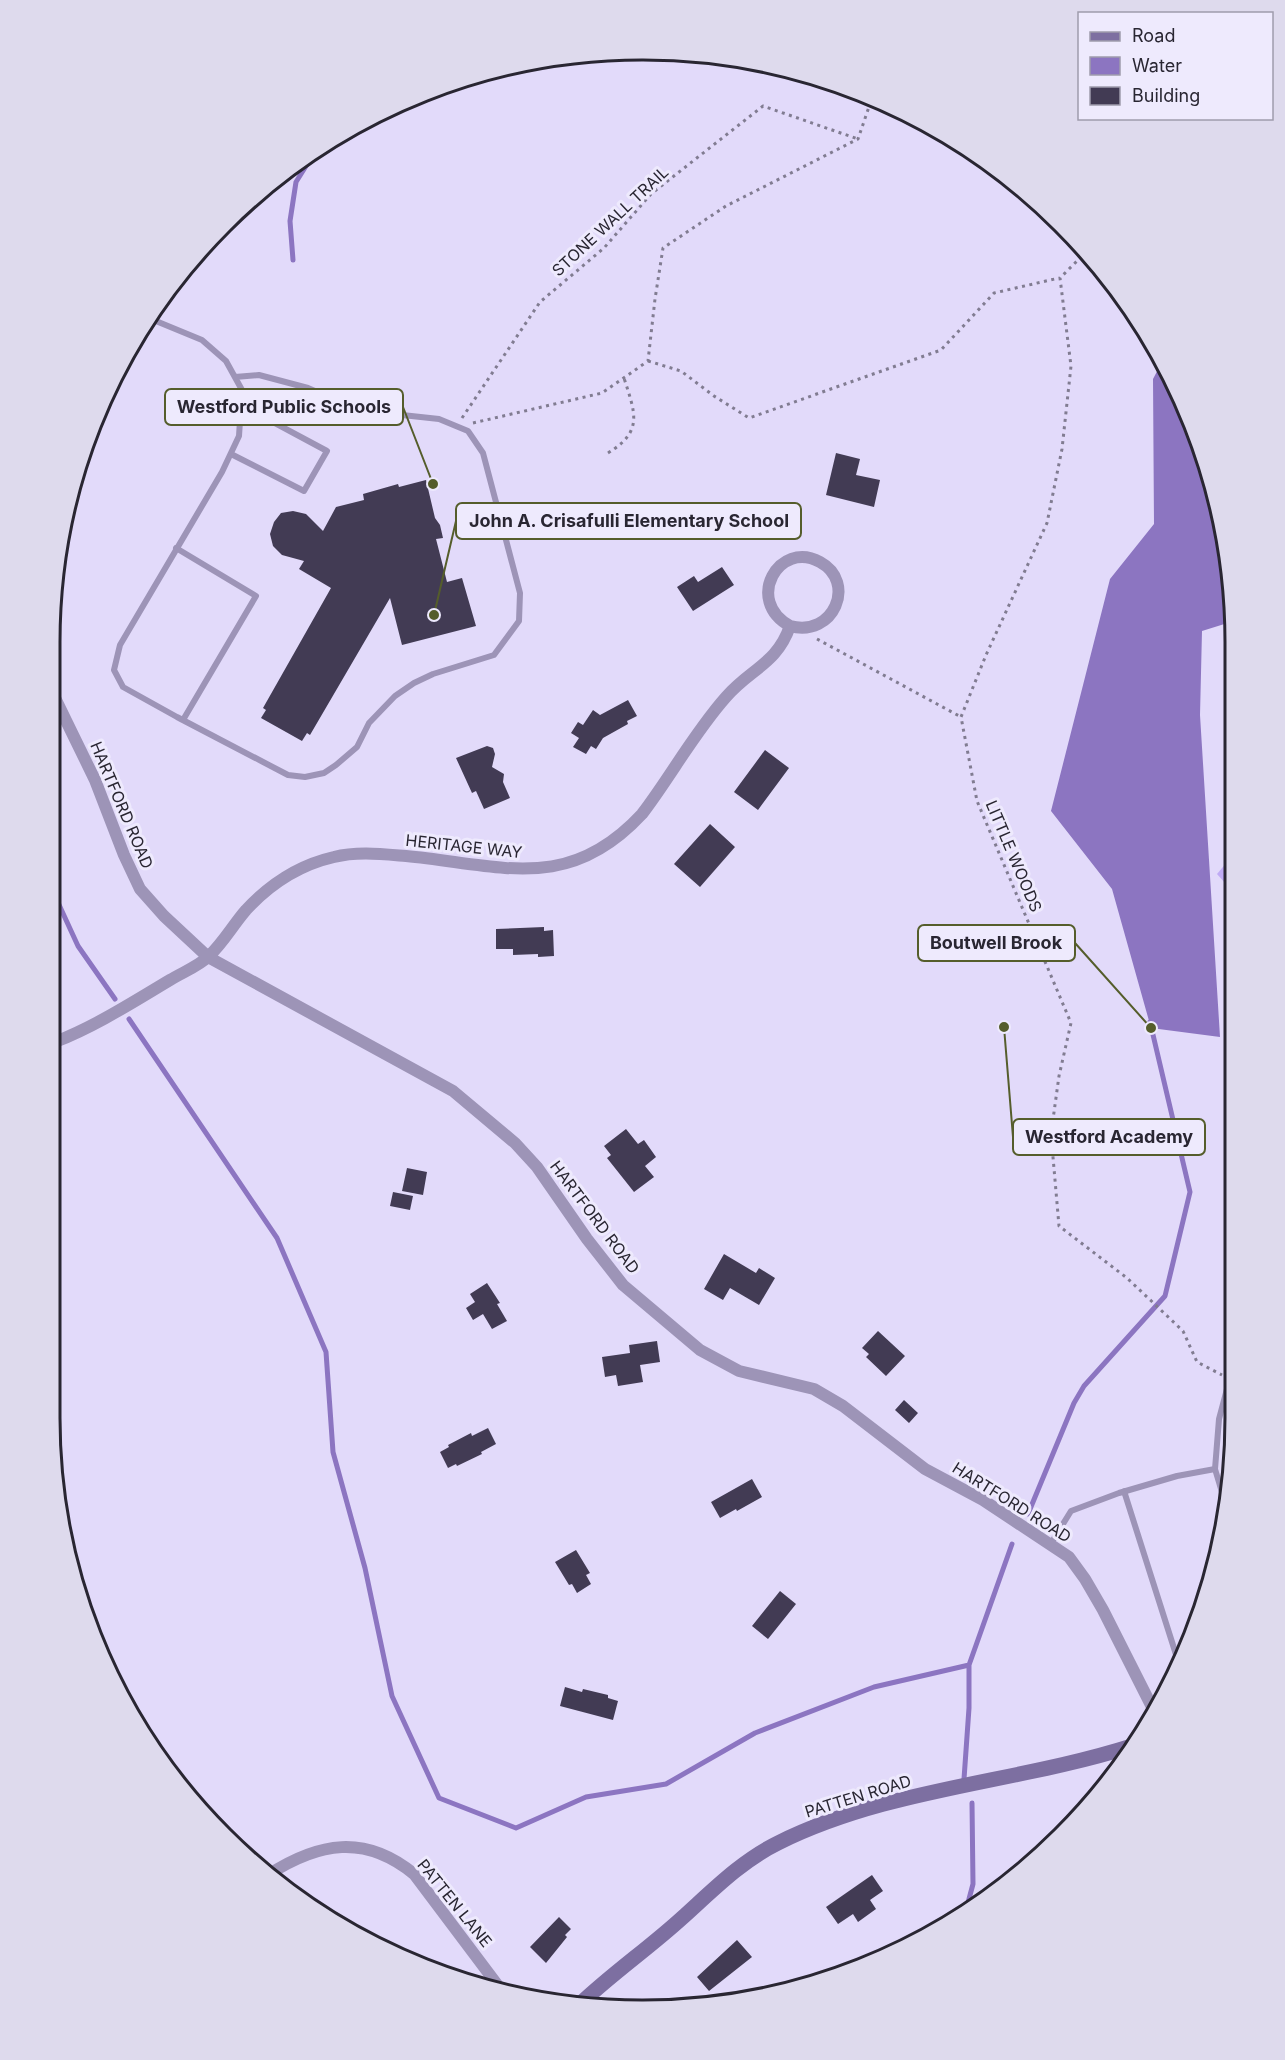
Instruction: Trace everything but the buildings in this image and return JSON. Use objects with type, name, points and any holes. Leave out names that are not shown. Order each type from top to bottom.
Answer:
[{"type":"street","points":[[813,559],[832,573],[838,587],[837,602],[835,609],[825,620],[812,627],[794,627],[777,618],[768,597],[769,582],[777,569],[790,560],[813,559]]},
{"type":"street","name":"HERITAGE WAY","points":[[208,957],[262,894],[296,870],[314,862],[337,856],[377,854],[524,869],[558,866],[603,849],[642,814],[726,697],[778,651],[794,627]]},
{"type":"street","name":"HARTFORD ROAD","points":[[60,708],[95,780],[124,855],[140,889],[164,916],[208,957],[453,1091],[515,1143],[537,1167],[587,1239],[623,1285],[700,1350],[739,1371],[814,1389],[825,1395],[843,1406],[925,1469],[983,1500],[1069,1557],[1085,1579],[1122,1645],[1150,1703]]},
{"type":"street","points":[[60,1040],[101,1021],[208,957]]},
{"type":"street","name":"PATTEN ROAD","points":[[588,1997],[682,1918],[717,1885],[758,1854],[777,1843],[832,1819],[1122,1749]]},
{"type":"street","name":"PATTEN LANE","points":[[276,1870],[306,1855],[338,1847],[365,1848],[397,1860],[414,1874],[494,1981]]},
{"type":"lane","points":[[157,321],[202,340],[226,362],[242,390],[239,436],[231,454],[120,645],[114,670],[123,687],[288,775],[305,777],[324,773],[357,747],[369,723],[404,689],[433,674],[494,655],[519,621],[520,593],[483,453],[468,431],[439,419],[393,414],[347,405],[308,388],[259,375],[235,377]]},
{"type":"lane","points":[[231,454],[304,491],[327,451],[242,405]]},
{"type":"lane","points":[[176,548],[255,596],[183,720]]},
{"type":"lane","points":[[1221,1488],[1215,1469],[1220,1419],[1225,1398]]},
{"type":"lane","points":[[1050,1545],[1071,1511],[1124,1491],[1177,1476],[1215,1469]]},
{"type":"lane","points":[[1124,1491],[1175,1652]]},
{"type":"path","name":"STONE WALL TRAIL","points":[[457,426],[540,302],[603,248],[651,194],[763,106],[858,139]]},
{"type":"path","points":[[648,361],[663,248],[726,206],[858,139],[869,106]]},
{"type":"path","points":[[457,426],[602,393],[648,361],[681,371],[714,396],[749,418],[941,350],[994,293],[1059,278],[1080,258]]},
{"type":"path","points":[[794,627],[961,717],[986,655],[1047,523],[1062,448],[1071,366],[1059,278]]},
{"type":"path","points":[[608,453],[623,444],[633,430],[633,407],[623,377]]},
{"type":"path","name":"LITTLE WOODS","points":[[961,717],[977,801],[1071,1023],[1059,1076],[1051,1134],[1059,1226],[1127,1278],[1183,1331],[1197,1362],[1225,1374]]},
{"type":"shaded area","points":[[1225,864],[1225,883],[1217,874]]},
{"type":"water","points":[[1157,371],[1181,420],[1194,455],[1214,529],[1224,604],[1225,624],[1202,631],[1200,715],[1220,1037],[1151,1028],[1112,889],[1051,811],[1110,579],[1154,524],[1153,379]]},
{"type":"waterway","points":[[293,260],[290,221],[296,182],[305,168]]},
{"type":"waterway","points":[[60,907],[78,946],[115,999]]},
{"type":"waterway","points":[[129,1019],[277,1238],[326,1352],[333,1452],[365,1568],[392,1696],[439,1798],[516,1828],[586,1797],[666,1784],[755,1733],[874,1687],[969,1665]]},
{"type":"waterway","points":[[1028,1514],[1074,1403],[1084,1386],[1165,1296],[1190,1192],[1150,1022]]},
{"type":"waterway","points":[[964,1779],[969,1708],[969,1665],[1012,1544]]},
{"type":"waterway","points":[[969,1900],[973,1884],[972,1803]]},
{"type":"place","name":"Westford Public Schools","points":[[433,484]]},
{"type":"place","name":"John A. Crisafulli Elementary School","points":[[434,615]]},
{"type":"place","name":"Westford Academy","points":[[1004,1027]]},
{"type":"place","name":"Boutwell Brook","points":[[1151,1028]]}]
